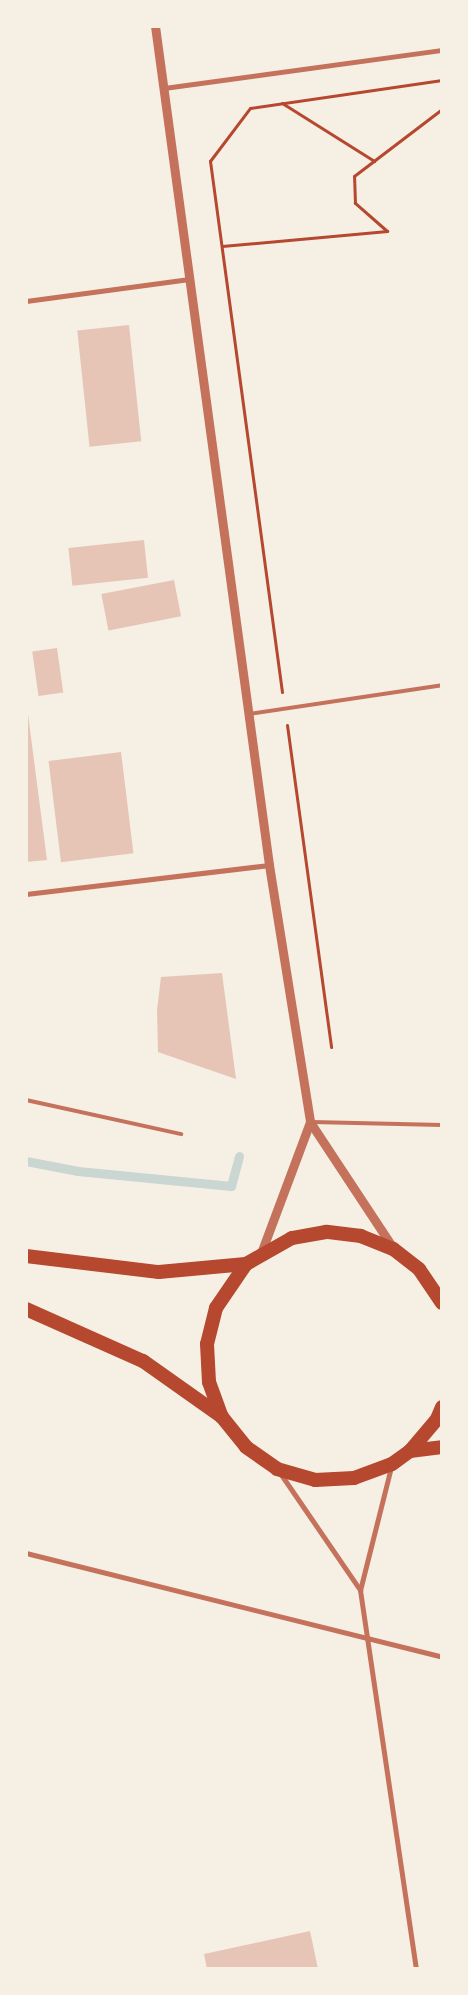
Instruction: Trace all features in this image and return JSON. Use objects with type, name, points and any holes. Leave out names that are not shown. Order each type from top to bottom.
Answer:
[{"type":"highway","points":[[222,1417],[209,1382],[207,1344],[216,1308],[246,1264],[261,1253],[292,1238],[326,1232],[361,1236],[393,1249],[419,1269],[441,1299]]},
{"type":"highway","points":[[26,1256],[159,1272],[246,1264]]},
{"type":"highway","points":[[26,1309],[143,1361],[222,1417],[246,1447],[277,1468],[315,1480],[354,1478],[392,1464],[410,1451],[437,1419],[442,1407]]},
{"type":"highway","points":[[410,1451],[442,1447]]},
{"type":"street","points":[[155,26],[269,865],[310,1122],[393,1249]]},
{"type":"street","points":[[164,88],[442,50]]},
{"type":"street","points":[[26,301],[188,278]]},
{"type":"street","points":[[26,894],[269,865]]},
{"type":"street","points":[[261,1253],[310,1122]]},
{"type":"street","points":[[392,1464],[360,1590],[365,1639],[416,1969]]},
{"type":"street","points":[[277,1468],[360,1590]]},
{"type":"street","points":[[26,1553],[442,1657]]},
{"type":"lane","points":[[248,714],[285,710],[442,685]]},
{"type":"lane","points":[[26,1100],[181,1134]]},
{"type":"lane","points":[[310,1122],[442,1126]]},
{"type":"path","points":[[331,1047],[210,161],[250,108],[442,80]]},
{"type":"path","points":[[282,103],[374,161]]},
{"type":"path","points":[[222,246],[388,231],[355,202],[354,176],[442,109]]},
{"type":"building","points":[[129,325],[141,441],[90,447],[77,330]]},
{"type":"building","points":[[144,540],[148,578],[72,586],[68,548]]},
{"type":"building","points":[[174,580],[181,616],[108,630],[101,594]]},
{"type":"building","points":[[57,648],[63,693],[39,696],[32,651]]},
{"type":"building","points":[[26,699],[47,860],[26,862]]},
{"type":"building","points":[[121,752],[133,853],[61,862],[49,761]]},
{"type":"building","points":[[222,973],[236,1079],[158,1052],[157,1010],[161,977]]},
{"type":"building","points":[[310,1931],[318,1969],[207,1969],[204,1954]]},
{"type":"waterway","points":[[26,1161],[78,1171],[231,1186],[239,1156]]}]
